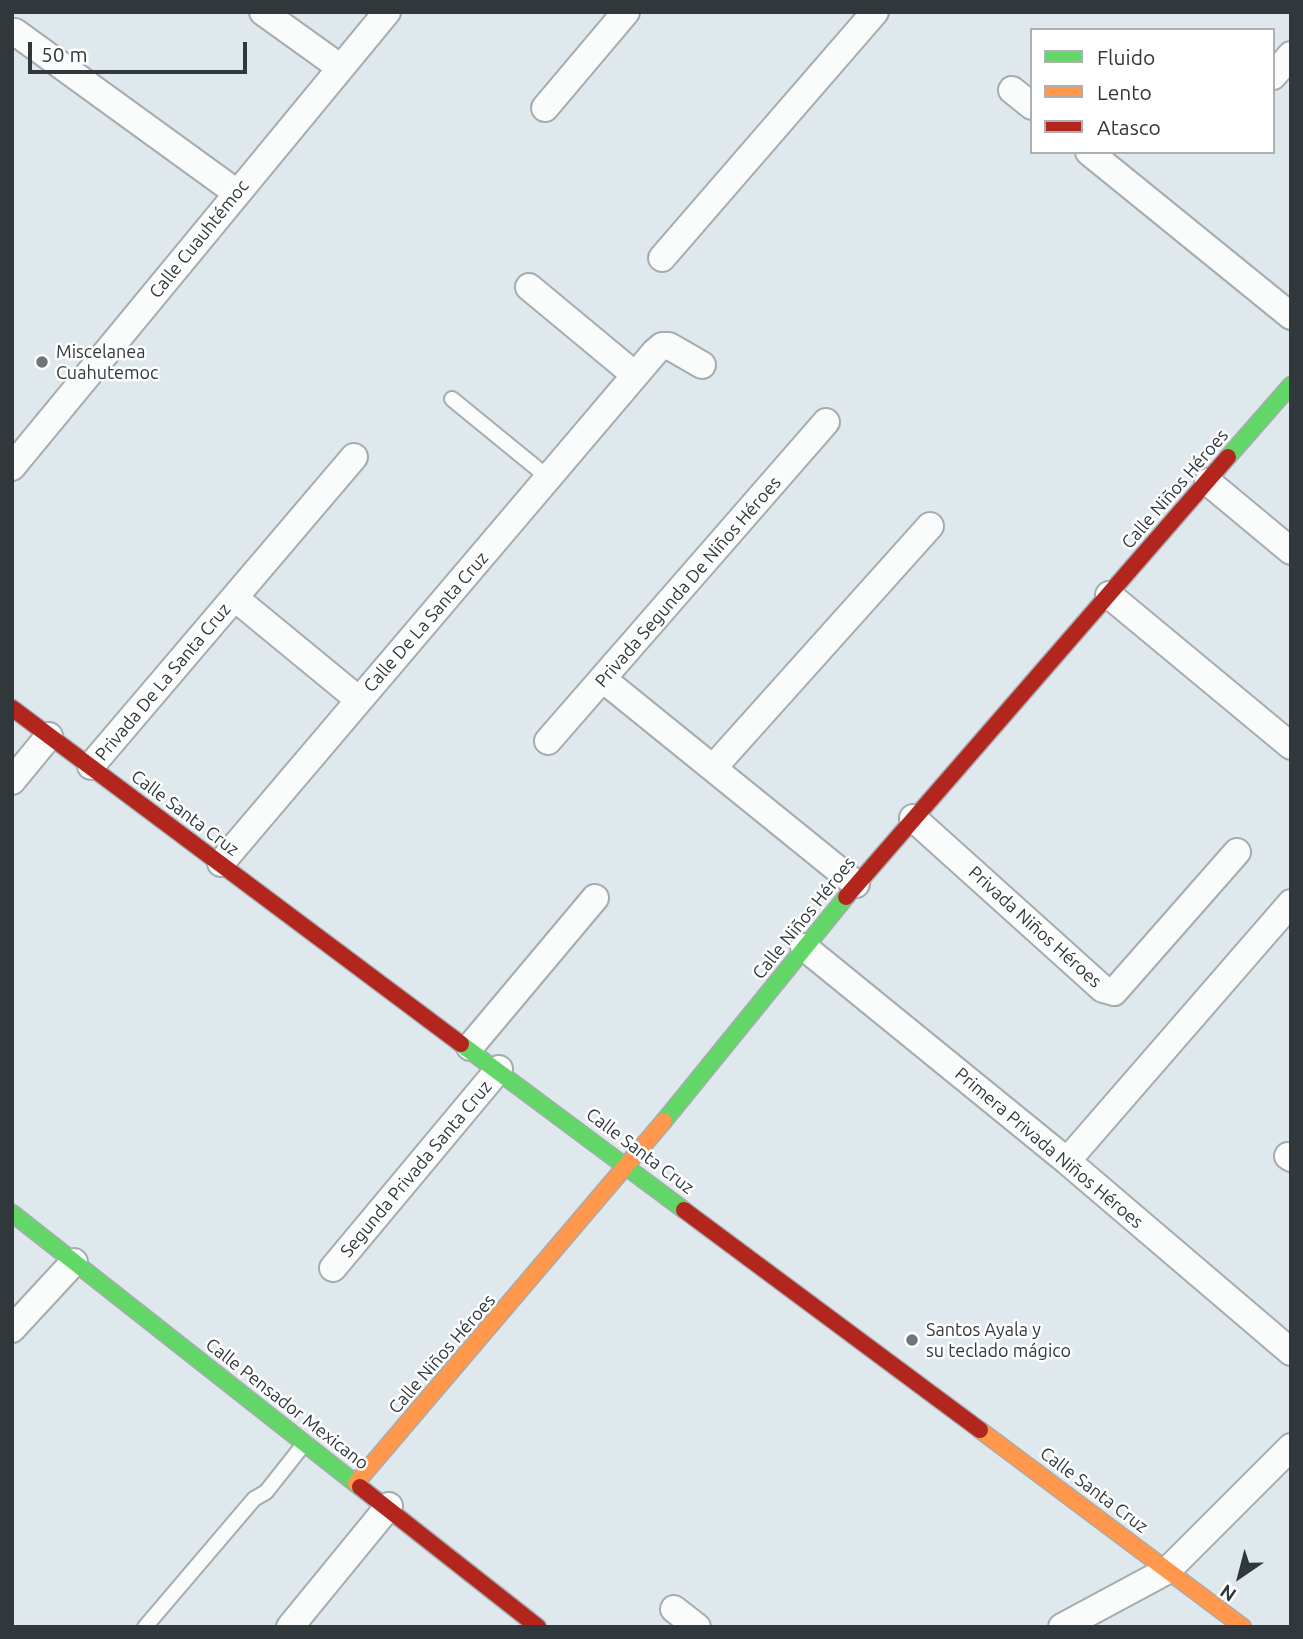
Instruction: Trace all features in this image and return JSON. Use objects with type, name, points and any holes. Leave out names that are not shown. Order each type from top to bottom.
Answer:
[{"type":"street","points":[[263,12],[341,68]]},
{"type":"street","name":"Calle Cuauhtémoc","points":[[12,467],[387,12]]},
{"type":"street","points":[[545,108],[626,12]]},
{"type":"street","points":[[662,258],[875,12]]},
{"type":"street","points":[[15,32],[237,193]]},
{"type":"street","points":[[1275,74],[1291,55]]},
{"type":"street","points":[[1091,154],[1291,316]]},
{"type":"street","points":[[529,287],[635,375]]},
{"type":"street","points":[[550,479],[635,375],[665,345],[702,365]]},
{"type":"street","name":"Calle Niños Héroes","points":[[356,1483],[628,1166],[856,884],[1291,385]]},
{"type":"street","name":"Privada Segunda De Niños Héroes","points":[[548,741],[604,680],[826,422]]},
{"type":"street","name":"Privada De La Santa Cruz","points":[[91,766],[354,457]]},
{"type":"street","name":"Calle De La Santa Cruz","points":[[221,863],[550,479]]},
{"type":"street","points":[[1208,482],[1291,551]]},
{"type":"street","points":[[713,768],[930,527]]},
{"type":"street","points":[[1108,595],[1291,746]]},
{"type":"street","name":"Privada De La Santa Cruz","points":[[235,598],[359,700]]},
{"type":"street","points":[[604,680],[856,884]]},
{"type":"street","name":"Calle Santa Cruz","points":[[12,708],[470,1047],[1243,1627]]},
{"type":"street","points":[[12,780],[49,736]]},
{"type":"street","name":"Privada Niños Héroes","points":[[913,818],[1103,989],[1114,992],[1237,852]]},
{"type":"street","points":[[470,1047],[595,898]]},
{"type":"street","points":[[1067,1161],[1291,903]]},
{"type":"street","name":"Primera Privada Niños Héroes","points":[[804,947],[1067,1161],[1291,1352]]},
{"type":"street","name":"Segunda Privada Santa Cruz","points":[[333,1268],[499,1069]]},
{"type":"street","name":"Calle Pensador Mexicano","points":[[12,1213],[304,1443],[389,1506],[538,1627]]},
{"type":"street","points":[[12,1329],[74,1262]]},
{"type":"street","points":[[1062,1627],[1168,1570],[1291,1447]]},
{"type":"street","points":[[289,1627],[389,1506]]},
{"type":"street","points":[[674,1609],[697,1627]]},
{"type":"lane","points":[[452,399],[550,479]]},
{"type":"lane","points":[[145,1627],[254,1499],[266,1492],[304,1443]]},
{"type":"traffic: fast","points":[[1228,457],[1291,385]]},
{"type":"traffic: fast","points":[[664,1121],[846,897]]},
{"type":"traffic: fast","points":[[461,1044],[684,1210]]},
{"type":"traffic: fast","points":[[12,1213],[360,1487]]},
{"type":"traffic: slow","points":[[356,1483],[664,1121]]},
{"type":"traffic: slow","points":[[980,1430],[1243,1627]]},
{"type":"traffic: jam","points":[[846,897],[1228,457]]},
{"type":"traffic: jam","points":[[12,708],[461,1044]]},
{"type":"traffic: jam","points":[[684,1210],[980,1430]]},
{"type":"traffic: jam","points":[[360,1487],[538,1627]]},
{"type":"place","name":"Miscelanea Cuahutemoc","points":[[42,362]]},
{"type":"place","name":"Santos Ayala y su teclado mágico","points":[[912,1340]]}]
